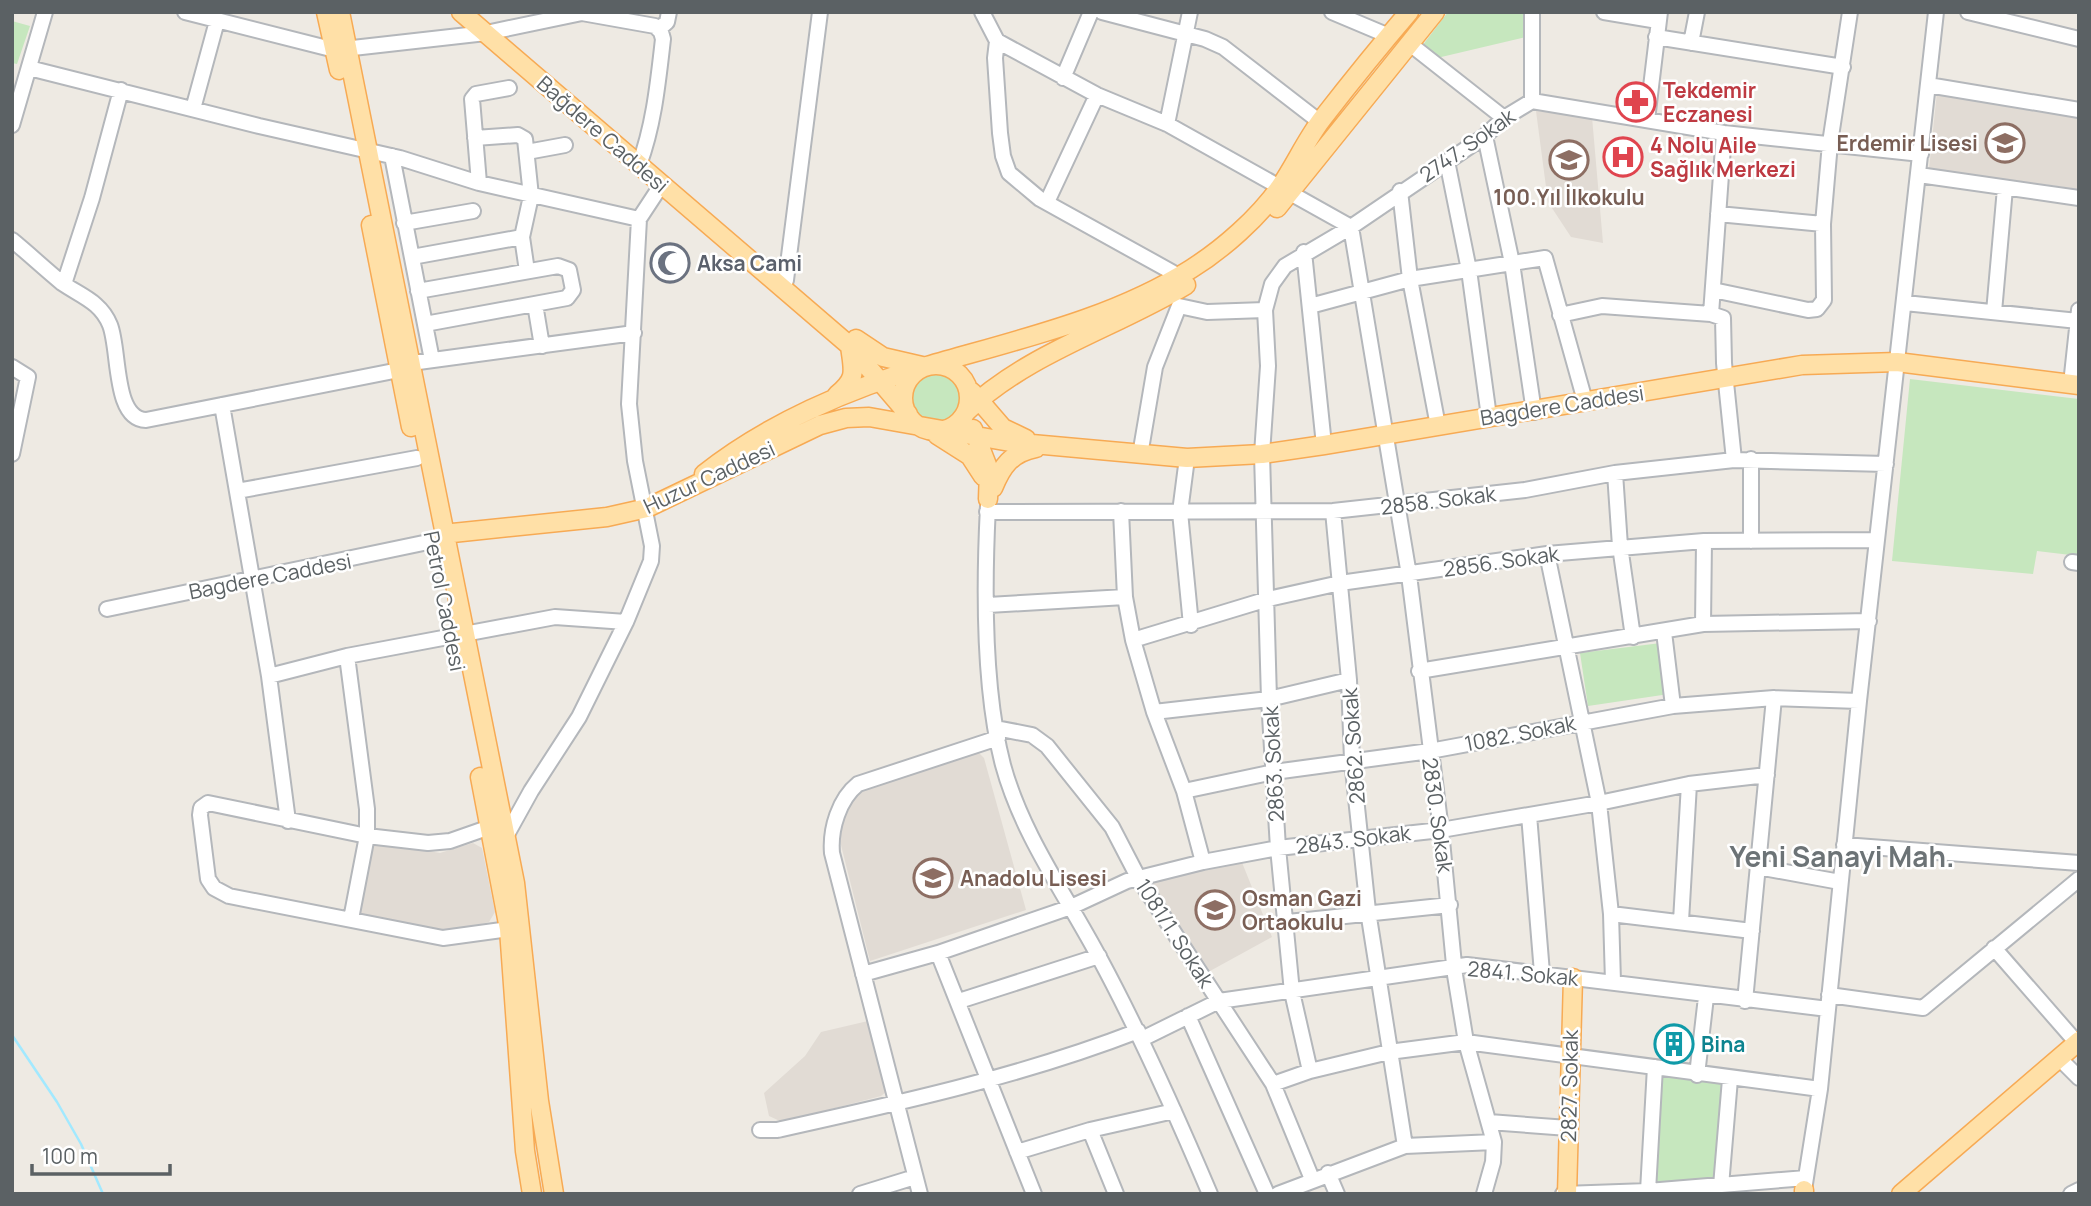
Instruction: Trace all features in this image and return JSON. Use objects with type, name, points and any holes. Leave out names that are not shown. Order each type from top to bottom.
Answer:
[{"type":"main road","name":"Petrol Caddesi","points":[[326,12],[341,49],[362,149],[405,366],[417,458],[438,538],[498,832],[509,929],[525,1151],[532,1194]]},
{"type":"main road","points":[[340,12],[341,49]]},
{"type":"main road","name":"Bağdere Caddesi","points":[[461,12],[746,255],[869,349],[890,360],[926,367]]},
{"type":"main road","points":[[673,498],[722,459],[827,403],[926,367],[1072,323],[1156,289],[1180,275],[1224,244],[1285,191],[1320,122],[1409,12]]},
{"type":"main road","points":[[928,429],[947,429],[958,422],[971,400],[1005,380],[1175,300],[1233,249],[1435,12]]},
{"type":"main road","name":"Bağdere Caddesi","points":[[785,284],[850,346],[908,414]]},
{"type":"main road","points":[[827,403],[852,380],[850,346]]},
{"type":"main road","name":"Bagdere Caddesi","points":[[1046,446],[1187,458],[1262,454],[1384,433],[1534,412],[1802,365],[1897,362],[2075,385]]},
{"type":"main road","points":[[405,366],[438,538]]},
{"type":"main road","points":[[988,506],[984,479],[976,463],[917,424],[908,414],[904,396],[907,383],[914,373],[926,367],[951,368],[971,400],[998,424],[1009,433],[1046,446]]},
{"type":"main road","points":[[998,424],[996,403],[1005,380]]},
{"type":"main road","points":[[971,400],[976,438],[989,470],[988,506]]},
{"type":"main road","name":"Huzur Caddesi","points":[[438,538],[607,517],[647,508],[837,420],[873,417],[928,429]]},
{"type":"main road","points":[[928,429],[1046,446]]},
{"type":"main road","points":[[988,506],[1005,463],[1021,451],[1046,446]]},
{"type":"main road","points":[[498,832],[522,928],[539,1101],[554,1194]]},
{"type":"main road","name":"2827. Sokak","points":[[1566,1194],[1573,978]]},
{"type":"main road","points":[[1900,1194],[2073,1057]]},
{"type":"main road","points":[[1914,1194],[2073,1057]]},
{"type":"street","points":[[12,125],[45,12]]},
{"type":"street","points":[[185,12],[341,49],[486,33],[582,12],[659,29]]},
{"type":"street","points":[[659,29],[667,22],[669,12]]},
{"type":"street","points":[[785,284],[820,12]]},
{"type":"street","points":[[982,12],[997,41],[995,66],[1003,156],[1009,173],[1023,188],[1180,275]]},
{"type":"street","points":[[1063,78],[1091,12]]},
{"type":"street","points":[[1102,12],[1186,34],[1223,47],[1320,122]]},
{"type":"street","points":[[1167,124],[1191,12]]},
{"type":"street","points":[[1332,12],[1389,36]]},
{"type":"street","points":[[1532,12],[1532,100]]},
{"type":"street","points":[[1604,12],[1659,17],[1647,120]]},
{"type":"street","points":[[1691,43],[1697,12]]},
{"type":"street","points":[[1713,290],[1808,310],[1817,309],[1824,300],[1823,224],[1830,143],[1850,12]]},
{"type":"street","points":[[1566,1194],[1721,1186],[1804,1189],[1820,1089],[1859,701],[1936,12]]},
{"type":"street","points":[[1978,14],[2079,39]]},
{"type":"street","points":[[192,108],[217,21]]},
{"type":"street","points":[[639,165],[646,146],[656,94],[663,39],[659,29]]},
{"type":"street","points":[[1656,37],[1843,67]]},
{"type":"street","points":[[997,41],[1097,95],[1167,124],[1351,227]]},
{"type":"street","points":[[1410,44],[1504,118]]},
{"type":"street","points":[[29,68],[392,156],[531,196],[639,219]]},
{"type":"street","points":[[1928,85],[2079,110]]},
{"type":"street","points":[[479,183],[473,97],[509,88]]},
{"type":"street","points":[[64,284],[121,90]]},
{"type":"street","points":[[1047,202],[1097,95]]},
{"type":"street","name":"2747. Sokak","points":[[1265,310],[1272,284],[1285,266],[1304,252],[1351,227],[1399,191],[1485,136],[1504,118],[1532,100],[1724,133],[1921,154]]},
{"type":"street","points":[[1711,314],[1724,133]]},
{"type":"street","points":[[475,138],[520,135],[525,139],[531,196],[522,237],[527,271]]},
{"type":"street","points":[[1485,136],[1512,263],[1534,412]]},
{"type":"street","points":[[527,152],[565,145]]},
{"type":"street","points":[[392,156],[432,360]]},
{"type":"street","points":[[1447,161],[1469,270],[1489,417]]},
{"type":"street","points":[[1919,175],[2079,198]]},
{"type":"street","points":[[509,929],[452,939],[229,896],[214,888],[208,879],[200,815],[205,804],[367,836],[435,843],[498,832],[579,717],[626,622],[651,561],[652,546],[647,508],[630,424],[639,219],[662,184]]},
{"type":"street","points":[[1994,312],[2005,188]]},
{"type":"street","points":[[1399,191],[1410,279],[1438,426]]},
{"type":"street","points":[[404,223],[473,211]]},
{"type":"street","points":[[1718,214],[1823,224]]},
{"type":"street","name":"2830. Sokak","points":[[1351,227],[1409,575],[1466,1042],[1494,1142],[1493,1162],[1484,1194]]},
{"type":"street","points":[[412,257],[522,237]]},
{"type":"street","points":[[12,240],[64,284],[93,301],[110,323],[125,408],[130,415],[146,420],[432,360],[634,333]]},
{"type":"street","points":[[1304,252],[1324,445]]},
{"type":"street","points":[[1310,306],[1410,279],[1545,258],[1585,401]]},
{"type":"street","points":[[418,291],[561,266],[569,270],[573,290],[569,297],[425,324]]},
{"type":"street","points":[[1140,455],[1155,367],[1175,300],[1206,312],[1265,310]]},
{"type":"street","points":[[1905,303],[1994,312],[2078,316],[2075,385]]},
{"type":"street","points":[[535,304],[542,346]]},
{"type":"street","points":[[1560,315],[1602,306],[1711,314],[1723,318],[1726,327],[1726,377],[1734,460]]},
{"type":"street","name":"2863. Sokak","points":[[1265,310],[1268,366],[1262,454],[1269,699],[1278,848],[1288,922],[1292,992],[1310,1071]]},
{"type":"street","points":[[12,367],[29,377],[12,454]]},
{"type":"street","points":[[222,405],[269,676],[288,821]]},
{"type":"street","points":[[237,491],[417,458]]},
{"type":"street","points":[[1187,458],[1180,513],[1191,625]]},
{"type":"street","points":[[1751,459],[1751,541]]},
{"type":"street","name":"2858. Sokak","points":[[988,506],[1180,513],[1333,512],[1525,490],[1615,473],[1734,460],[1886,464]]},
{"type":"street","points":[[1615,473],[1620,546],[1633,637]]},
{"type":"street","points":[[988,506],[988,605],[997,733],[1019,808],[1140,1035],[1210,1194]]},
{"type":"street","points":[[1121,511],[1125,597],[1133,640],[1154,712],[1184,790],[1203,862]]},
{"type":"street","name":"2862. Sokak","points":[[1333,512],[1349,681],[1352,760],[1368,911],[1405,1146]]},
{"type":"street","name":"Bagdere Caddesi","points":[[107,609],[438,538]]},
{"type":"street","name":"2856. Sokak","points":[[1133,640],[1191,625],[1268,599],[1340,583],[1547,554],[1704,541],[1877,540]]},
{"type":"street","points":[[1703,624],[1704,541]]},
{"type":"street","points":[[1547,554],[1599,803],[1611,914],[1613,982]]},
{"type":"street","points":[[988,605],[1125,597]]},
{"type":"street","points":[[269,676],[347,656],[555,617],[626,622]]},
{"type":"street","points":[[1419,671],[1703,624],[1868,621]]},
{"type":"street","points":[[1664,632],[1674,706]]},
{"type":"street","points":[[347,656],[367,809],[367,836],[351,919]]},
{"type":"street","points":[[1154,712],[1269,699],[1349,681]]},
{"type":"street","points":[[1745,1001],[1774,698]]},
{"type":"street","name":"1082. Sokak","points":[[1184,790],[1274,772],[1430,751],[1674,706],[1774,698],[1859,701]]},
{"type":"street","points":[[920,1194],[832,853],[832,828],[850,792],[866,780],[997,733]]},
{"type":"street","name":"1081/1. Sokak","points":[[997,733],[1032,735],[1047,746],[1112,828],[1139,879],[1273,1084],[1312,1179]]},
{"type":"street","name":"2843. Sokak","points":[[863,974],[938,953],[1070,907],[1127,881],[1203,862],[1278,848],[1441,830],[1599,803],[1689,784],[1767,775]]},
{"type":"street","points":[[1681,921],[1689,784]]},
{"type":"street","points":[[1529,815],[1542,973]]},
{"type":"street","points":[[1844,845],[2079,863]]},
{"type":"street","points":[[1758,867],[1840,882]]},
{"type":"street","name":"2841. Sokak","points":[[760,1130],[777,1130],[898,1103],[988,1079],[1140,1035],[1219,1001],[1379,980],[1467,965],[1745,1001],[1829,1002],[1923,1008],[2079,879]]},
{"type":"street","points":[[1288,922],[1368,911],[1450,905]]},
{"type":"street","points":[[1611,914],[1752,931]]},
{"type":"street","points":[[1994,948],[2073,1057]]},
{"type":"street","points":[[938,953],[1017,1152],[1029,1192]]},
{"type":"street","points":[[959,1001],[1099,956]]},
{"type":"street","points":[[1698,1075],[1706,997]]},
{"type":"street","points":[[1188,1016],[1267,1194]]},
{"type":"street","points":[[1273,1084],[1310,1071],[1389,1052],[1466,1042],[1698,1075],[1820,1089]]},
{"type":"street","points":[[1648,1191],[1656,1067]]},
{"type":"street","points":[[1721,1186],[1730,1079]]},
{"type":"street","points":[[1017,1152],[1090,1130],[1174,1111]]},
{"type":"street","points":[[1489,1122],[1568,1128]]},
{"type":"street","points":[[1090,1130],[1116,1194]]},
{"type":"street","points":[[1278,1194],[1405,1146],[1494,1142]]},
{"type":"street","points":[[1328,1173],[1337,1194]]},
{"type":"street","points":[[860,1194],[915,1177]]},
{"type":"street","points":[[2071,1194],[2079,1190]]},
{"type":"shaded area","name":"Erdemir Lisesi","points":[[1937,92],[2079,118],[2079,189],[1929,169]]},
{"type":"shaded area","name":"100.Yıl İlkokulu","points":[[1536,111],[1592,117],[1603,243],[1571,237],[1548,202]]},
{"type":"shaded area","name":"Anadolu Lisesi","points":[[976,750],[984,758],[1026,910],[870,961],[841,845],[841,825],[856,791]]},
{"type":"shaded area","points":[[373,841],[440,853],[473,843],[482,848],[495,912],[489,922],[451,932],[360,916]]},
{"type":"shaded area","name":"Osman Gazi Ortaokulu","points":[[1241,860],[1272,937],[1210,971],[1151,882]]},
{"type":"shaded area","points":[[868,1021],[886,1092],[881,1096],[782,1122],[769,1116],[764,1093],[805,1056],[821,1032]]},
{"type":"green space","points":[[1448,12],[1527,12],[1526,37],[1437,58],[1422,46]]},
{"type":"green space","points":[[12,21],[30,26],[17,64],[12,63]]},
{"type":"green space","points":[[936,374],[953,381],[960,398],[953,415],[936,422],[919,415],[912,398],[919,381]]},
{"type":"green space","points":[[1910,379],[2079,399],[2079,556],[2037,551],[2033,574],[1892,561]]},
{"type":"green space","points":[[1661,643],[1669,694],[1588,706],[1580,653]]},
{"type":"green space","points":[[1665,1076],[1725,1084],[1718,1183],[1660,1185],[1655,1181],[1660,1081]]},
{"type":"waterway","points":[[12,1035],[57,1102],[81,1144],[103,1194]]},
{"type":"place","name":"Tekdemir Eczanesi","points":[[1636,102]]},
{"type":"place","name":"Erdemir Lisesi","points":[[2005,143]]},
{"type":"place","name":"4 Nolu Aile Sağlık Merkezi","points":[[1623,157]]},
{"type":"place","name":"100.Yıl İlkokulu","points":[[1569,160]]},
{"type":"place","name":"Aksa Cami","points":[[670,263]]},
{"type":"place","name":"Anadolu Lisesi","points":[[933,878]]},
{"type":"place","name":"Osman Gazi Ortaokulu","points":[[1215,910]]},
{"type":"place","name":"Bina","points":[[1674,1044]]},
{"type":"district","name":"Yeni Sanayi Mah.","points":[[1842,856]]}]
